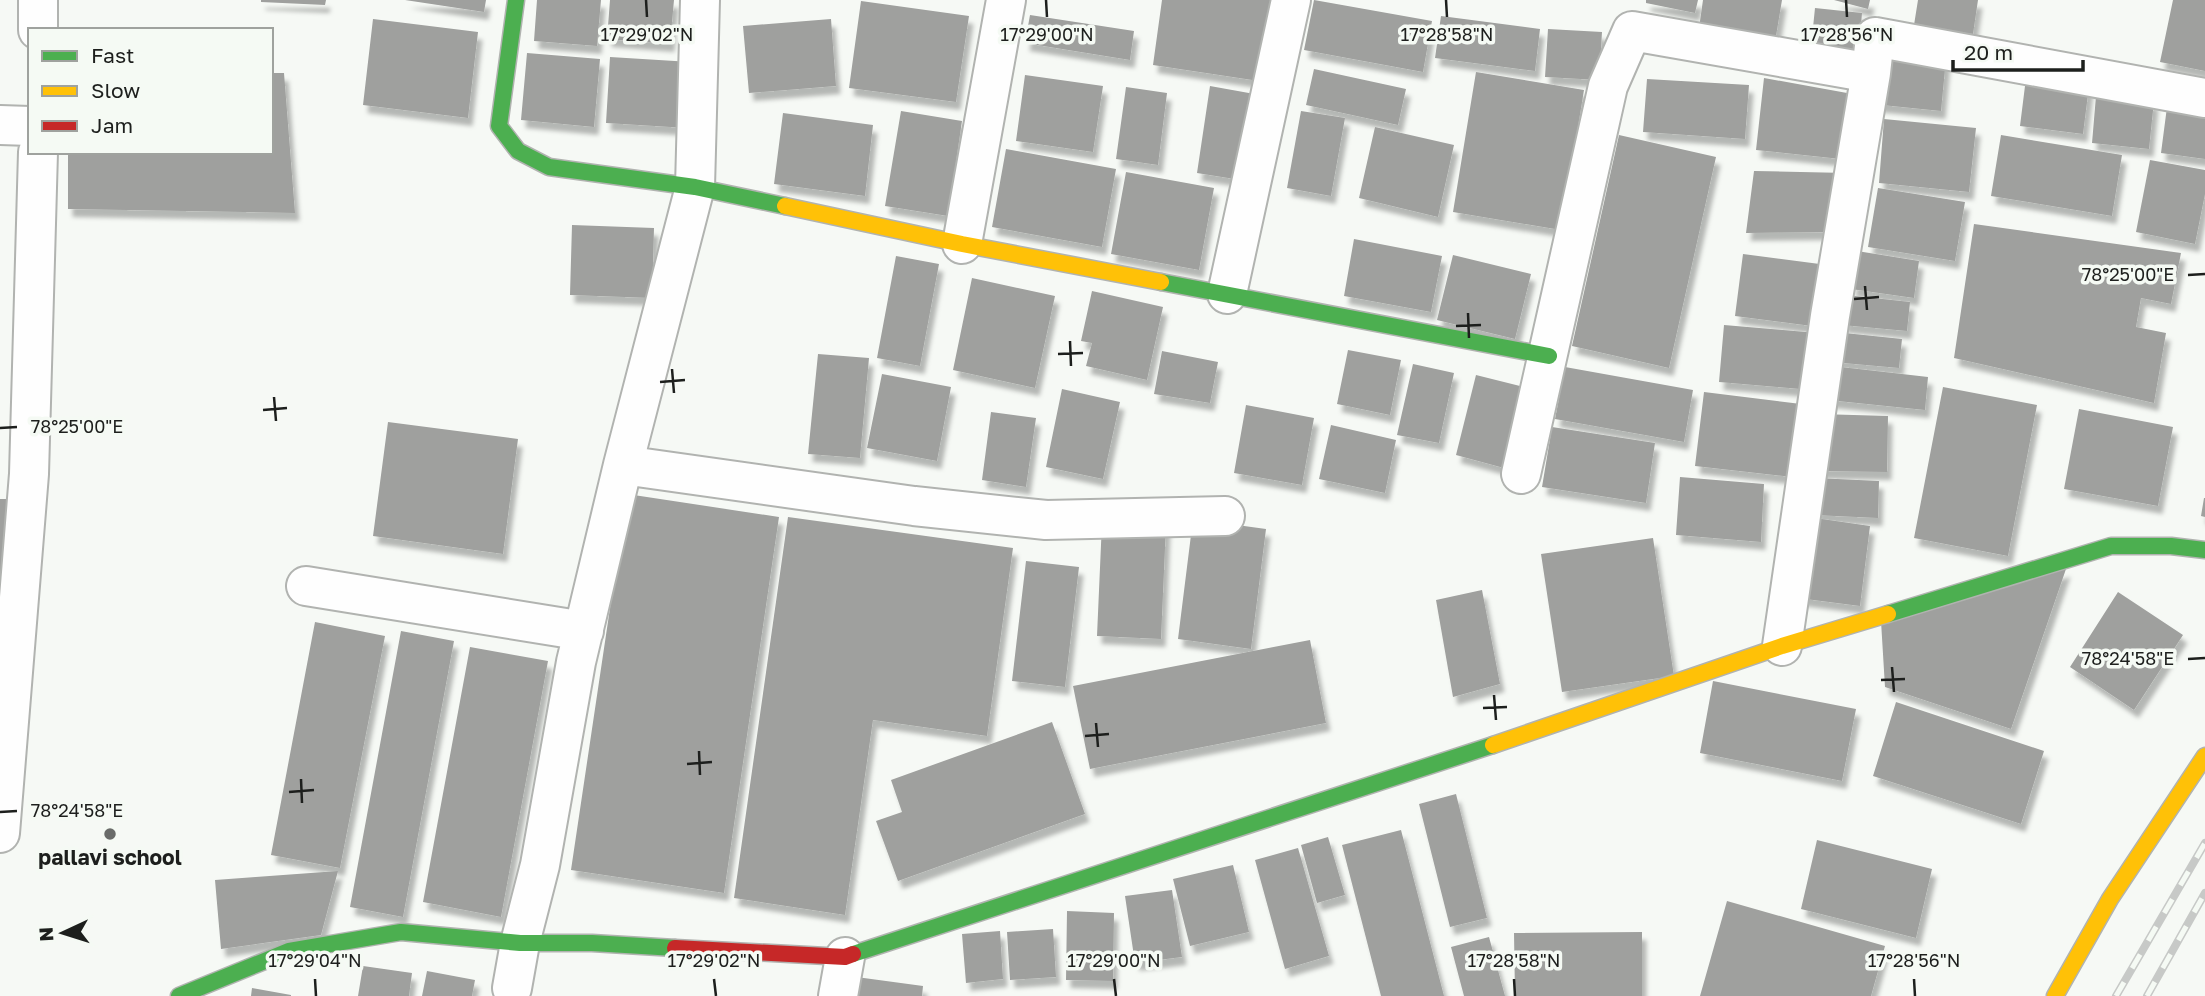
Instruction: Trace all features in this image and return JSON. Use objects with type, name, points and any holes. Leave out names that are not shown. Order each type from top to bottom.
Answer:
[{"type":"main road","points":[[516,0],[499,126],[518,152],[549,167],[695,187],[962,244],[1549,356]]},
{"type":"main road","points":[[179,996],[289,951],[401,933],[520,943],[592,943],[845,957],[1487,747],[1782,646],[2111,546],[2171,546],[2205,550]]},
{"type":"main road","points":[[2055,996],[2110,899],[2205,756]]},
{"type":"street","points":[[38,0],[38,28]]},
{"type":"street","points":[[512,988],[520,943],[540,865],[576,662],[623,465],[695,187],[700,0]]},
{"type":"street","points":[[962,244],[1006,0]]},
{"type":"street","points":[[1227,294],[1292,0]]},
{"type":"street","points":[[1521,474],[1608,86],[1632,31],[1871,73]]},
{"type":"street","points":[[1782,646],[1830,316],[1875,37],[2205,98]]},
{"type":"street","points":[[0,125],[28,126]]},
{"type":"street","points":[[0,833],[14,473],[38,154]]},
{"type":"street","points":[[623,465],[914,506],[1046,520],[1226,516]]},
{"type":"street","points":[[306,586],[584,631]]},
{"type":"street","points":[[838,996],[845,957]]},
{"type":"building","points":[[261,0],[326,0],[325,5]]},
{"type":"building","points":[[405,0],[486,0],[484,12]]},
{"type":"building","points":[[537,0],[601,0],[597,46],[534,41]]},
{"type":"building","points":[[610,0],[674,0],[670,44],[607,39]]},
{"type":"building","points":[[1162,0],[1271,0],[1259,81],[1153,65]]},
{"type":"building","points":[[1314,0],[1432,21],[1423,72],[1304,50]]},
{"type":"building","points":[[1646,0],[1698,0],[1695,13],[1646,3]]},
{"type":"building","points":[[1703,0],[1782,0],[1774,48],[1698,35]]},
{"type":"building","points":[[1834,0],[1870,0],[1868,9]]},
{"type":"building","points":[[1918,0],[1978,0],[1973,34],[1914,25]]},
{"type":"building","points":[[2173,0],[2205,0],[2205,71],[2160,62]]},
{"type":"building","points":[[861,1],[969,16],[956,102],[849,88]]},
{"type":"building","points":[[1815,8],[1862,13],[1858,61],[1810,57]]},
{"type":"building","points":[[1030,15],[1134,31],[1130,60],[1025,43]]},
{"type":"building","points":[[1441,16],[1540,29],[1535,71],[1435,58]]},
{"type":"building","points":[[373,19],[478,32],[468,118],[363,105]]},
{"type":"building","points":[[831,19],[836,86],[749,93],[743,26]]},
{"type":"building","points":[[1548,29],[1602,32],[1599,80],[1545,77]]},
{"type":"building","points":[[527,53],[600,59],[594,127],[521,120]]},
{"type":"building","points":[[1877,53],[1946,59],[1941,111],[1872,104]]},
{"type":"building","points":[[610,57],[691,62],[687,128],[606,123]]},
{"type":"building","points":[[1314,69],[1406,89],[1398,125],[1306,105]]},
{"type":"building","points":[[1476,72],[1584,90],[1561,230],[1453,212]]},
{"type":"building","points":[[273,73],[284,73],[295,213],[68,209],[68,154],[273,154]]},
{"type":"building","points":[[1025,75],[1103,86],[1093,152],[1016,141]]},
{"type":"building","points":[[1764,78],[1858,95],[1850,160],[1756,150]]},
{"type":"building","points":[[2026,78],[2089,86],[2083,134],[2020,126]]},
{"type":"building","points":[[1647,79],[1749,85],[1745,139],[1643,132]]},
{"type":"building","points":[[1210,86],[1260,95],[1247,181],[1197,173]]},
{"type":"building","points":[[1126,87],[1167,93],[1158,165],[1116,159]]},
{"type":"building","points":[[2096,96],[2154,101],[2149,149],[2092,143]]},
{"type":"building","points":[[2167,107],[2205,112],[2205,159],[2161,153]]},
{"type":"building","points":[[901,111],[962,121],[948,216],[885,206]]},
{"type":"building","points":[[1301,111],[1345,118],[1331,196],[1287,188]]},
{"type":"building","points":[[783,113],[873,125],[865,196],[774,184]]},
{"type":"building","points":[[1884,119],[1976,128],[1969,192],[1879,183]]},
{"type":"building","points":[[1375,127],[1454,145],[1438,217],[1359,198]]},
{"type":"building","points":[[1619,135],[1716,157],[1669,368],[1572,346]]},
{"type":"building","points":[[2001,135],[2122,155],[2112,216],[1991,196]]},
{"type":"building","points":[[1006,149],[1116,169],[1102,247],[992,227]]},
{"type":"building","points":[[2150,160],[2205,170],[2205,194],[2195,244],[2136,232]]},
{"type":"building","points":[[1754,171],[1847,173],[1837,232],[1746,233]]},
{"type":"building","points":[[1126,172],[1214,188],[1199,270],[1111,254]]},
{"type":"building","points":[[1878,188],[1965,202],[1955,261],[1868,247]]},
{"type":"building","points":[[1974,224],[2181,253],[2171,304],[2141,298],[2136,327],[2166,333],[2154,403],[1954,358]]},
{"type":"building","points":[[572,225],[654,228],[652,298],[570,295]]},
{"type":"building","points":[[1354,239],[1442,256],[1431,312],[1344,296]]},
{"type":"building","points":[[1857,251],[1919,261],[1914,298],[1851,289]]},
{"type":"building","points":[[1743,254],[1835,266],[1827,328],[1735,316]]},
{"type":"building","points":[[1453,255],[1531,274],[1515,339],[1437,320]]},
{"type":"building","points":[[896,256],[939,264],[920,366],[877,358]]},
{"type":"building","points":[[972,278],[1055,296],[1035,388],[953,370]]},
{"type":"building","points":[[1092,291],[1163,307],[1147,380],[1086,366],[1092,343],[1081,341]]},
{"type":"building","points":[[1846,295],[1910,302],[1907,331],[1842,325]]},
{"type":"building","points":[[1724,325],[1817,333],[1812,390],[1719,382]]},
{"type":"building","points":[[1835,332],[1902,339],[1899,368],[1832,362]]},
{"type":"building","points":[[1348,350],[1401,360],[1390,415],[1337,404]]},
{"type":"building","points":[[1162,351],[1218,362],[1210,403],[1154,394]]},
{"type":"building","points":[[818,354],[869,358],[860,458],[808,454]]},
{"type":"building","points":[[1413,364],[1454,373],[1439,443],[1397,435]]},
{"type":"building","points":[[1832,366],[1928,377],[1925,410],[1828,400]]},
{"type":"building","points":[[1565,367],[1693,390],[1684,442],[1555,419]]},
{"type":"building","points":[[882,374],[951,387],[937,461],[867,448]]},
{"type":"building","points":[[1476,375],[1524,387],[1504,468],[1456,455]]},
{"type":"building","points":[[1943,387],[2037,405],[2008,556],[1914,538]]},
{"type":"building","points":[[1062,389],[1120,402],[1103,479],[1046,467]]},
{"type":"building","points":[[1704,392],[1801,404],[1792,477],[1695,466]]},
{"type":"building","points":[[1246,405],[1314,418],[1302,485],[1234,473]]},
{"type":"building","points":[[2079,409],[2173,427],[2158,506],[2064,489]]},
{"type":"building","points":[[991,412],[1036,418],[1026,487],[982,480]]},
{"type":"building","points":[[1819,414],[1888,416],[1887,472],[1817,471]]},
{"type":"building","points":[[388,422],[518,439],[503,554],[373,536]]},
{"type":"building","points":[[1331,425],[1396,440],[1385,493],[1319,479]]},
{"type":"building","points":[[1552,427],[1655,443],[1646,503],[1542,487]]},
{"type":"building","points":[[1680,477],[1764,484],[1761,542],[1676,535]]},
{"type":"building","points":[[1816,478],[1879,481],[1878,518],[1814,515]]},
{"type":"building","points":[[627,494],[779,517],[724,893],[571,870]]},
{"type":"building","points":[[2205,498],[2205,517],[2201,516]]},
{"type":"building","points":[[0,499],[16,499],[0,617]]},
{"type":"building","points":[[788,517],[1013,548],[987,736],[873,720],[845,915],[734,898]]},
{"type":"building","points":[[1808,517],[1870,526],[1860,606],[1798,598]]},
{"type":"building","points":[[1193,519],[1266,529],[1251,649],[1178,639]]},
{"type":"building","points":[[1102,522],[1166,525],[1161,639],[1097,636]]},
{"type":"building","points":[[1653,538],[1674,676],[1562,692],[1541,554]]},
{"type":"building","points":[[1026,561],[1079,567],[1065,687],[1012,681]]},
{"type":"building","points":[[2066,569],[2011,729],[1885,687],[1881,621]]},
{"type":"building","points":[[1482,590],[1500,684],[1453,697],[1436,600]]},
{"type":"building","points":[[2118,592],[2183,635],[2134,710],[2070,667]]},
{"type":"building","points":[[315,622],[385,636],[340,868],[271,855]]},
{"type":"building","points":[[401,631],[454,641],[403,917],[350,907]]},
{"type":"building","points":[[1310,640],[1326,723],[1090,769],[1073,686]]},
{"type":"building","points":[[470,647],[548,661],[501,917],[423,902]]},
{"type":"building","points":[[1713,681],[1856,709],[1842,781],[1700,753]]},
{"type":"building","points":[[1896,702],[2044,751],[2021,824],[1873,776]]},
{"type":"building","points":[[1052,722],[1085,814],[898,881],[876,821],[902,812],[891,780]]},
{"type":"building","points":[[1456,794],[1487,918],[1450,927],[1419,804]]},
{"type":"building","points":[[1401,830],[1444,996],[1381,996],[1342,845]]},
{"type":"building","points":[[1328,837],[1345,895],[1317,903],[1301,845]]},
{"type":"building","points":[[1817,840],[1932,869],[1916,938],[1801,909]]},
{"type":"building","points":[[1298,848],[1329,956],[1285,969],[1255,860]]},
{"type":"building","points":[[1233,865],[1249,932],[1190,946],[1173,879]]},
{"type":"building","points":[[338,871],[321,935],[221,949],[215,880]]},
{"type":"building","points":[[1172,890],[1182,957],[1135,963],[1125,896]]},
{"type":"building","points":[[1727,901],[1885,946],[1871,996],[1700,996]]},
{"type":"building","points":[[1067,911],[1114,913],[1113,981],[1066,980]]},
{"type":"building","points":[[1053,929],[1056,977],[1010,980],[1007,932]]},
{"type":"building","points":[[1000,931],[1003,979],[966,983],[962,934]]},
{"type":"building","points":[[1642,932],[1642,996],[1515,996],[1514,933]]},
{"type":"building","points":[[1489,937],[1505,996],[1464,996],[1451,947]]},
{"type":"building","points":[[363,966],[412,973],[409,996],[358,996]]},
{"type":"building","points":[[427,971],[475,980],[472,996],[422,996]]},
{"type":"building","points":[[849,976],[923,986],[922,996],[846,996]]},
{"type":"building","points":[[252,988],[291,995],[291,996],[251,996]]},
{"type":"railway","points":[[2116,996],[2205,843]]},
{"type":"railway","points":[[2147,996],[2205,893]]},
{"type":"traffic: fast","points":[[516,0],[499,126],[518,151],[549,167],[695,187],[785,206]]},
{"type":"traffic: fast","points":[[1161,282],[1549,356]]},
{"type":"traffic: fast","points":[[1888,614],[2111,546],[2171,546],[2205,550]]},
{"type":"traffic: fast","points":[[853,954],[1493,745]]},
{"type":"traffic: fast","points":[[179,996],[289,951],[401,932],[520,943],[592,943],[675,948]]},
{"type":"traffic: slow","points":[[785,206],[962,244],[1161,282]]},
{"type":"traffic: slow","points":[[1493,745],[1782,646],[1888,614]]},
{"type":"traffic: slow","points":[[2055,996],[2110,899],[2205,756]]},
{"type":"traffic: jam","points":[[675,948],[845,957],[853,954]]},
{"type":"place","name":"pallavi school","points":[[110,834]]}]
